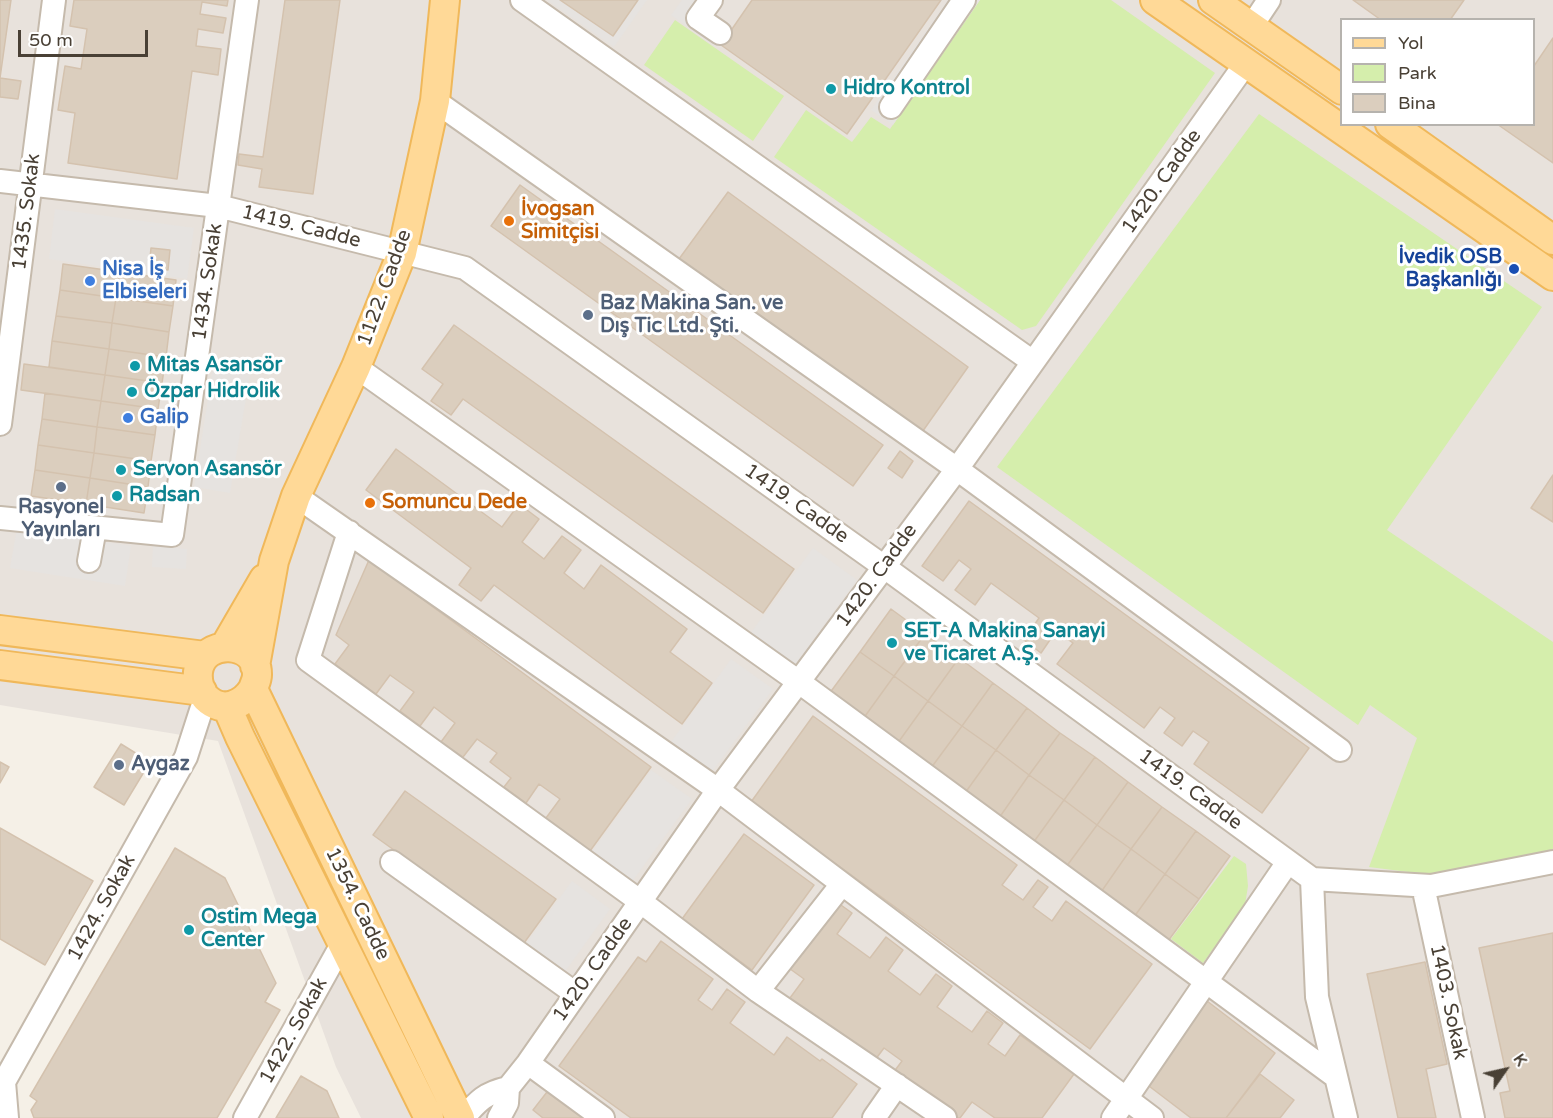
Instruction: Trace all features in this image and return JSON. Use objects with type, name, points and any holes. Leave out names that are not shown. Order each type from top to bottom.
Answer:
[{"type":"main road","name":"1122. Cadde","points":[[274,561],[296,496],[356,367],[402,253],[435,101],[445,0]]},
{"type":"main road","points":[[1155,0],[1553,276]]},
{"type":"main road","points":[[1213,0],[1340,89]]},
{"type":"main road","points":[[1393,126],[1553,240]]},
{"type":"main road","points":[[215,651],[274,561]]},
{"type":"main road","points":[[0,665],[213,701],[242,701],[254,678],[274,561]]},
{"type":"main road","name":"1354. Cadde","points":[[0,630],[215,651],[239,649],[252,659],[254,678],[462,1118]]},
{"type":"main road","name":"1354. Cadde","points":[[215,651],[199,666],[197,679],[240,737],[429,1118]]},
{"type":"street","name":"1435. Sokak","points":[[0,424],[54,0]]},
{"type":"street","name":"1434. Sokak","points":[[0,518],[172,535],[247,0]]},
{"type":"street","points":[[522,0],[1033,362]]},
{"type":"street","points":[[711,0],[698,18],[720,33]]},
{"type":"street","points":[[891,107],[964,0]]},
{"type":"street","points":[[1251,27],[1269,0]]},
{"type":"street","name":"1420. Cadde","points":[[499,1118],[507,1103],[508,1088],[528,1063],[718,790],[957,469],[1246,63]]},
{"type":"street","points":[[435,101],[957,469],[1340,750]]},
{"type":"street","name":"1419. Cadde","points":[[0,181],[218,206],[465,268],[884,566],[1312,879]]},
{"type":"street","points":[[356,367],[800,682],[1336,1077]]},
{"type":"street","points":[[296,496],[718,790],[1152,1118]]},
{"type":"street","points":[[89,561],[95,528]]},
{"type":"street","points":[[349,532],[308,660],[641,902],[758,991],[945,1118]]},
{"type":"street","name":"1424. Sokak","points":[[7,1118],[2,1081],[186,757],[213,701]]},
{"type":"street","points":[[392,862],[576,994]]},
{"type":"street","points":[[1113,1118],[1288,862]]},
{"type":"street","points":[[1346,1117],[1317,998],[1312,879],[1431,886],[1553,862]]},
{"type":"street","points":[[758,991],[842,884]]},
{"type":"street","name":"1403. Sokak","points":[[1423,886],[1473,1118]]},
{"type":"street","name":"1422. Sokak","points":[[245,1118],[342,944]]},
{"type":"street","points":[[528,1063],[603,1118]]},
{"type":"street","points":[[874,1118],[897,1085]]},
{"type":"street","name":"1420. Cadde","points":[[462,1118],[490,1092],[508,1088]]},
{"type":"shaded area","points":[[0,0],[1553,0],[1553,1118],[361,1118],[336,1067],[218,741],[0,705]]},
{"type":"shaded area","points":[[547,0],[647,0],[614,47]]},
{"type":"shaded area","points":[[682,0],[717,0],[710,10],[731,26],[716,47],[671,15]]},
{"type":"shaded area","points":[[948,0],[980,0],[893,125],[871,110]]},
{"type":"shaded area","points":[[55,209],[194,228],[187,279],[49,259]]},
{"type":"shaded area","points":[[214,361],[251,368],[230,493],[194,487]]},
{"type":"shaded area","points":[[17,528],[131,546],[125,586],[10,568]]},
{"type":"shaded area","points":[[153,546],[187,549],[186,569],[152,567]]},
{"type":"shaded area","points":[[813,548],[857,580],[794,666],[750,634]]},
{"type":"shaded area","points":[[731,659],[773,689],[712,772],[671,742]]},
{"type":"shaded area","points":[[651,770],[692,799],[629,886],[588,857]]},
{"type":"shaded area","points":[[572,881],[610,909],[564,973],[525,945]]},
{"type":"green space","points":[[980,0],[1111,0],[1215,73],[1036,326],[1022,330],[774,157],[806,110],[852,142],[871,117],[890,129]]},
{"type":"green space","points":[[675,20],[784,96],[753,141],[644,65]]},
{"type":"green space","points":[[1259,114],[1542,307],[1387,530],[1553,642],[1553,854],[1479,870],[1424,874],[1369,867],[1417,738],[1370,705],[1358,725],[997,467]]},
{"type":"green space","points":[[1234,856],[1246,864],[1248,886],[1245,905],[1203,963],[1171,939]]},
{"type":"building","points":[[0,0],[11,0],[0,78]]},
{"type":"building","points":[[74,0],[228,0],[227,6],[202,2],[200,14],[226,18],[223,33],[198,29],[196,46],[221,49],[218,75],[192,71],[177,179],[68,163],[75,113],[58,110],[65,66],[81,69],[87,29],[70,26]]},
{"type":"building","points":[[285,0],[340,0],[313,194],[259,187],[262,169],[238,165],[239,154],[263,157]]},
{"type":"building","points":[[560,0],[638,0],[613,36]]},
{"type":"building","name":"Hidro Kontrol","points":[[752,0],[941,0],[847,134],[721,45]]},
{"type":"building","points":[[1353,0],[1464,0],[1451,18],[1378,18]]},
{"type":"building","points":[[1553,38],[1553,163],[1500,126],[1535,126],[1535,65]]},
{"type":"building","points":[[0,78],[21,81],[18,99],[0,97]]},
{"type":"building","points":[[520,185],[883,445],[853,486],[491,226]]},
{"type":"building","points":[[728,192],[968,367],[920,435],[679,259]]},
{"type":"building","points":[[151,248],[170,250],[168,270],[149,268]]},
{"type":"building","name":"Nisa İş Elbiseleri","points":[[63,264],[120,272],[116,298],[60,290]]},
{"type":"building","points":[[120,272],[176,280],[173,306],[116,298]]},
{"type":"building","points":[[60,290],[116,298],[112,323],[56,316]]},
{"type":"building","points":[[116,298],[173,306],[169,332],[112,323]]},
{"type":"building","points":[[56,316],[112,323],[109,349],[52,341]]},
{"type":"building","points":[[112,323],[169,332],[166,357],[109,349]]},
{"type":"building","points":[[454,325],[794,569],[763,613],[463,399],[451,415],[431,401],[443,384],[422,369]]},
{"type":"building","points":[[52,341],[109,349],[105,375],[49,367]]},
{"type":"building","name":"Mitas Asansör","points":[[109,349],[166,357],[162,383],[105,375]]},
{"type":"building","points":[[24,364],[105,375],[101,401],[21,390]]},
{"type":"building","name":"Özpar Hidrolik","points":[[105,375],[162,383],[158,409],[101,401]]},
{"type":"building","points":[[45,393],[101,401],[97,427],[42,419]]},
{"type":"building","name":"Galip","points":[[101,401],[158,409],[155,435],[97,427]]},
{"type":"building","points":[[42,419],[97,427],[94,453],[38,445]]},
{"type":"building","points":[[97,427],[155,435],[151,461],[94,453]]},
{"type":"building","points":[[38,445],[94,453],[90,478],[35,470]]},
{"type":"building","points":[[396,449],[502,527],[519,504],[539,519],[522,542],[544,559],[562,536],[581,550],[564,573],[584,589],[601,565],[687,629],[670,652],[712,683],[682,724],[494,585],[481,601],[459,585],[471,568],[366,490]]},
{"type":"building","points":[[900,451],[913,461],[902,478],[888,468]]},
{"type":"building","name":"Servon Asansör","points":[[94,453],[151,461],[148,487],[90,478]]},
{"type":"building","name":"Rasyonel Yayınları","points":[[35,470],[90,478],[86,504],[31,496]]},
{"type":"building","points":[[1553,475],[1553,522],[1531,508]]},
{"type":"building","name":"Radsan","points":[[90,478],[148,487],[144,513],[86,504]]},
{"type":"building","points":[[969,501],[1309,748],[1262,813],[1194,764],[1209,742],[1193,731],[1182,746],[1164,733],[1175,718],[1160,707],[1144,728],[1057,664],[1073,643],[1056,631],[1041,653],[1024,640],[1039,618],[991,583],[975,605],[955,590],[971,569],[959,560],[943,581],[922,566]]},
{"type":"building","points":[[369,560],[651,767],[590,851],[546,818],[560,799],[539,784],[526,803],[504,787],[511,778],[490,762],[497,753],[477,739],[463,757],[441,742],[455,723],[434,707],[420,726],[400,711],[414,692],[390,675],[376,694],[335,664],[349,645],[336,635]]},
{"type":"building","name":"SET-A Makina Sanayi ve Ticaret A.Ş.","points":[[891,609],[925,634],[894,676],[860,652]]},
{"type":"building","points":[[925,634],[959,658],[928,701],[894,676]]},
{"type":"building","points":[[860,652],[894,676],[863,719],[829,694]]},
{"type":"building","points":[[959,658],[993,683],[962,726],[928,701]]},
{"type":"building","points":[[894,676],[928,701],[897,744],[863,719]]},
{"type":"building","points":[[993,683],[1027,708],[996,750],[962,726]]},
{"type":"building","points":[[928,701],[962,726],[931,768],[897,744]]},
{"type":"building","points":[[1027,708],[1060,733],[1029,775],[996,750]]},
{"type":"building","points":[[813,716],[1017,865],[1002,885],[1023,900],[1038,880],[1048,887],[1033,907],[1052,921],[1066,901],[1152,964],[1090,1049],[751,802]]},
{"type":"building","points":[[962,726],[996,750],[965,793],[931,768]]},
{"type":"building","points":[[1060,733],[1095,757],[1064,800],[1029,775]]},
{"type":"building","points":[[121,744],[150,762],[124,805],[94,787]]},
{"type":"building","points":[[996,750],[1029,775],[999,818],[965,793]]},
{"type":"building","points":[[1095,757],[1128,782],[1097,825],[1064,800]]},
{"type":"building","points":[[0,762],[9,767],[0,783]]},
{"type":"building","points":[[1029,775],[1064,800],[1033,843],[999,818]]},
{"type":"building","points":[[1128,782],[1162,807],[1131,849],[1097,825]]},
{"type":"building","points":[[405,791],[556,899],[524,943],[373,835]]},
{"type":"building","points":[[1064,800],[1097,825],[1066,867],[1033,843]]},
{"type":"building","points":[[1162,807],[1196,831],[1165,874],[1131,849]]},
{"type":"building","points":[[1097,825],[1131,849],[1101,892],[1066,867]]},
{"type":"building","points":[[0,828],[93,881],[45,965],[0,939]]},
{"type":"building","points":[[1196,831],[1230,856],[1199,899],[1165,874]]},
{"type":"building","points":[[744,834],[814,885],[752,970],[682,919]]},
{"type":"building","name":"Ostim Mega Center","points":[[175,848],[225,878],[276,983],[265,1002],[280,1010],[217,1118],[34,1118],[31,1110],[37,1101],[30,1096]]},
{"type":"building","points":[[1131,849],[1165,874],[1134,917],[1101,892]]},
{"type":"building","points":[[1165,874],[1199,899],[1168,941],[1134,917]]},
{"type":"building","points":[[834,900],[852,913],[837,934],[870,958],[886,937],[903,950],[888,971],[920,995],[936,974],[952,986],[937,1007],[972,1032],[987,1011],[1003,1023],[988,1044],[1005,1056],[1020,1035],[1074,1074],[1042,1118],[995,1118],[972,1102],[960,1118],[955,1118],[893,1073],[902,1061],[884,1048],[875,1060],[790,998],[804,979],[786,966]]},
{"type":"building","points":[[1553,933],[1553,1118],[1505,1118],[1500,1093],[1510,1091],[1479,948]]},
{"type":"building","points":[[661,941],[713,979],[698,1000],[712,1010],[727,989],[745,1002],[730,1023],[774,1055],[787,1037],[857,1084],[832,1118],[631,1118],[559,1066],[638,957],[646,962]]},
{"type":"building","points":[[1425,962],[1447,1064],[1426,1069],[1436,1118],[1398,1118],[1367,974]]},
{"type":"building","points":[[1207,1001],[1275,1053],[1226,1118],[1191,1118],[1145,1083]]},
{"type":"building","points":[[1260,1074],[1294,1100],[1280,1118],[1226,1118]]},
{"type":"building","points":[[301,1076],[327,1091],[339,1118],[276,1118]]},
{"type":"building","points":[[547,1092],[583,1118],[543,1118],[533,1110]]},
{"type":"place","name":"Hidro Kontrol","points":[[831,89]]},
{"type":"place","name":"İvogsan Simitçisi","points":[[509,221]]},
{"type":"place","name":"İvedik OSB Başkanlığı","points":[[1514,269]]},
{"type":"place","name":"Nisa İş Elbiseleri","points":[[90,281]]},
{"type":"place","name":"Baz Makina San. ve Dış Tic Ltd. Şti.","points":[[588,315]]},
{"type":"place","name":"Mitas Asansör","points":[[135,366]]},
{"type":"place","name":"Özpar Hidrolik","points":[[132,392]]},
{"type":"place","name":"Galip","points":[[128,418]]},
{"type":"place","name":"Servon Asansör","points":[[121,470]]},
{"type":"place","name":"Rasyonel Yayınları","points":[[61,487]]},
{"type":"place","name":"Radsan","points":[[117,496]]},
{"type":"place","name":"Somuncu Dede","points":[[370,503]]},
{"type":"place","name":"SET-A Makina Sanayi ve Ticaret A.Ş.","points":[[892,643]]},
{"type":"place","name":"Aygaz","points":[[119,765]]},
{"type":"place","name":"Ostim Mega Center","points":[[189,930]]}]
